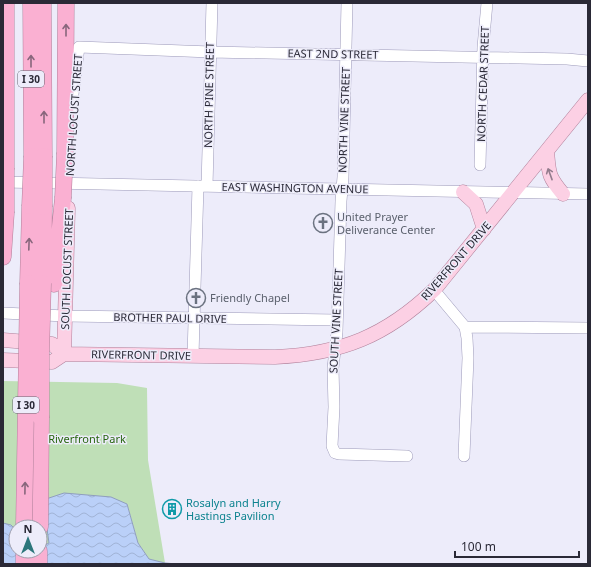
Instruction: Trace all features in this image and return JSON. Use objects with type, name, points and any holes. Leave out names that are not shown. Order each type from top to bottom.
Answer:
[{"type":"highway","name":"I 30","points":[[3,257],[6,212],[6,3]]},
{"type":"highway","name":"I 30","points":[[25,519],[42,283],[37,207],[38,156],[31,3]]},
{"type":"highway","points":[[38,156],[43,3]]},
{"type":"highway","points":[[40,519],[42,283],[63,198],[65,153],[66,3]]},
{"type":"main road","name":"RIVERFRONT DRIVE","points":[[3,360],[52,362],[64,354],[294,356],[336,349],[358,342],[390,326],[416,307],[434,290],[588,100]]},
{"type":"main road","points":[[547,151],[548,170],[551,178],[563,194]]},
{"type":"main road","name":"SOUTH LOCUST STREET","points":[[64,354],[70,184]]},
{"type":"main road","points":[[463,192],[476,204],[484,229]]},
{"type":"main road","points":[[3,340],[52,344],[64,354]]},
{"type":"street","name":"NORTH PINE STREET","points":[[193,356],[194,318],[211,52],[212,3]]},
{"type":"street","name":"NORTH VINE STREET","points":[[342,190],[347,3]]},
{"type":"street","name":"NORTH CEDAR STREET","points":[[480,165],[482,58],[487,3]]},
{"type":"street","name":"EAST 2ND STREET","points":[[79,47],[211,52],[567,59],[588,61]]},
{"type":"street","name":"NORTH LOCUST STREET","points":[[70,184],[73,94],[79,47]]},
{"type":"street","name":"EAST WASHINGTON AVENUE","points":[[5,175],[70,184],[588,194]]},
{"type":"street","name":"SOUTH VINE STREET","points":[[342,190],[336,349],[333,368],[334,407],[332,446],[335,453],[407,456]]},
{"type":"street","points":[[434,290],[465,326],[468,338],[464,456]]},
{"type":"street","name":"BROTHER PAUL DRIVE","points":[[3,313],[65,316],[337,320]]},
{"type":"street","points":[[465,326],[588,328]]},
{"type":"green space","name":"Riverfront Park","points":[[3,381],[117,383],[147,388],[148,460],[165,563],[149,559],[138,543],[127,504],[48,544],[48,519],[8,519],[8,524],[3,523]]},
{"type":"water","points":[[64,493],[111,497],[127,504],[138,543],[149,559],[177,564],[3,564],[3,523],[8,524],[8,559],[48,559],[48,519],[46,519],[43,500]]},
{"type":"place","name":"United Prayer Deliverance Center","points":[[323,223]]},
{"type":"place","name":"Friendly Chapel","points":[[196,298]]},
{"type":"place","name":"Rosalyn and Harry Hastings Pavilion","points":[[172,509]]}]
